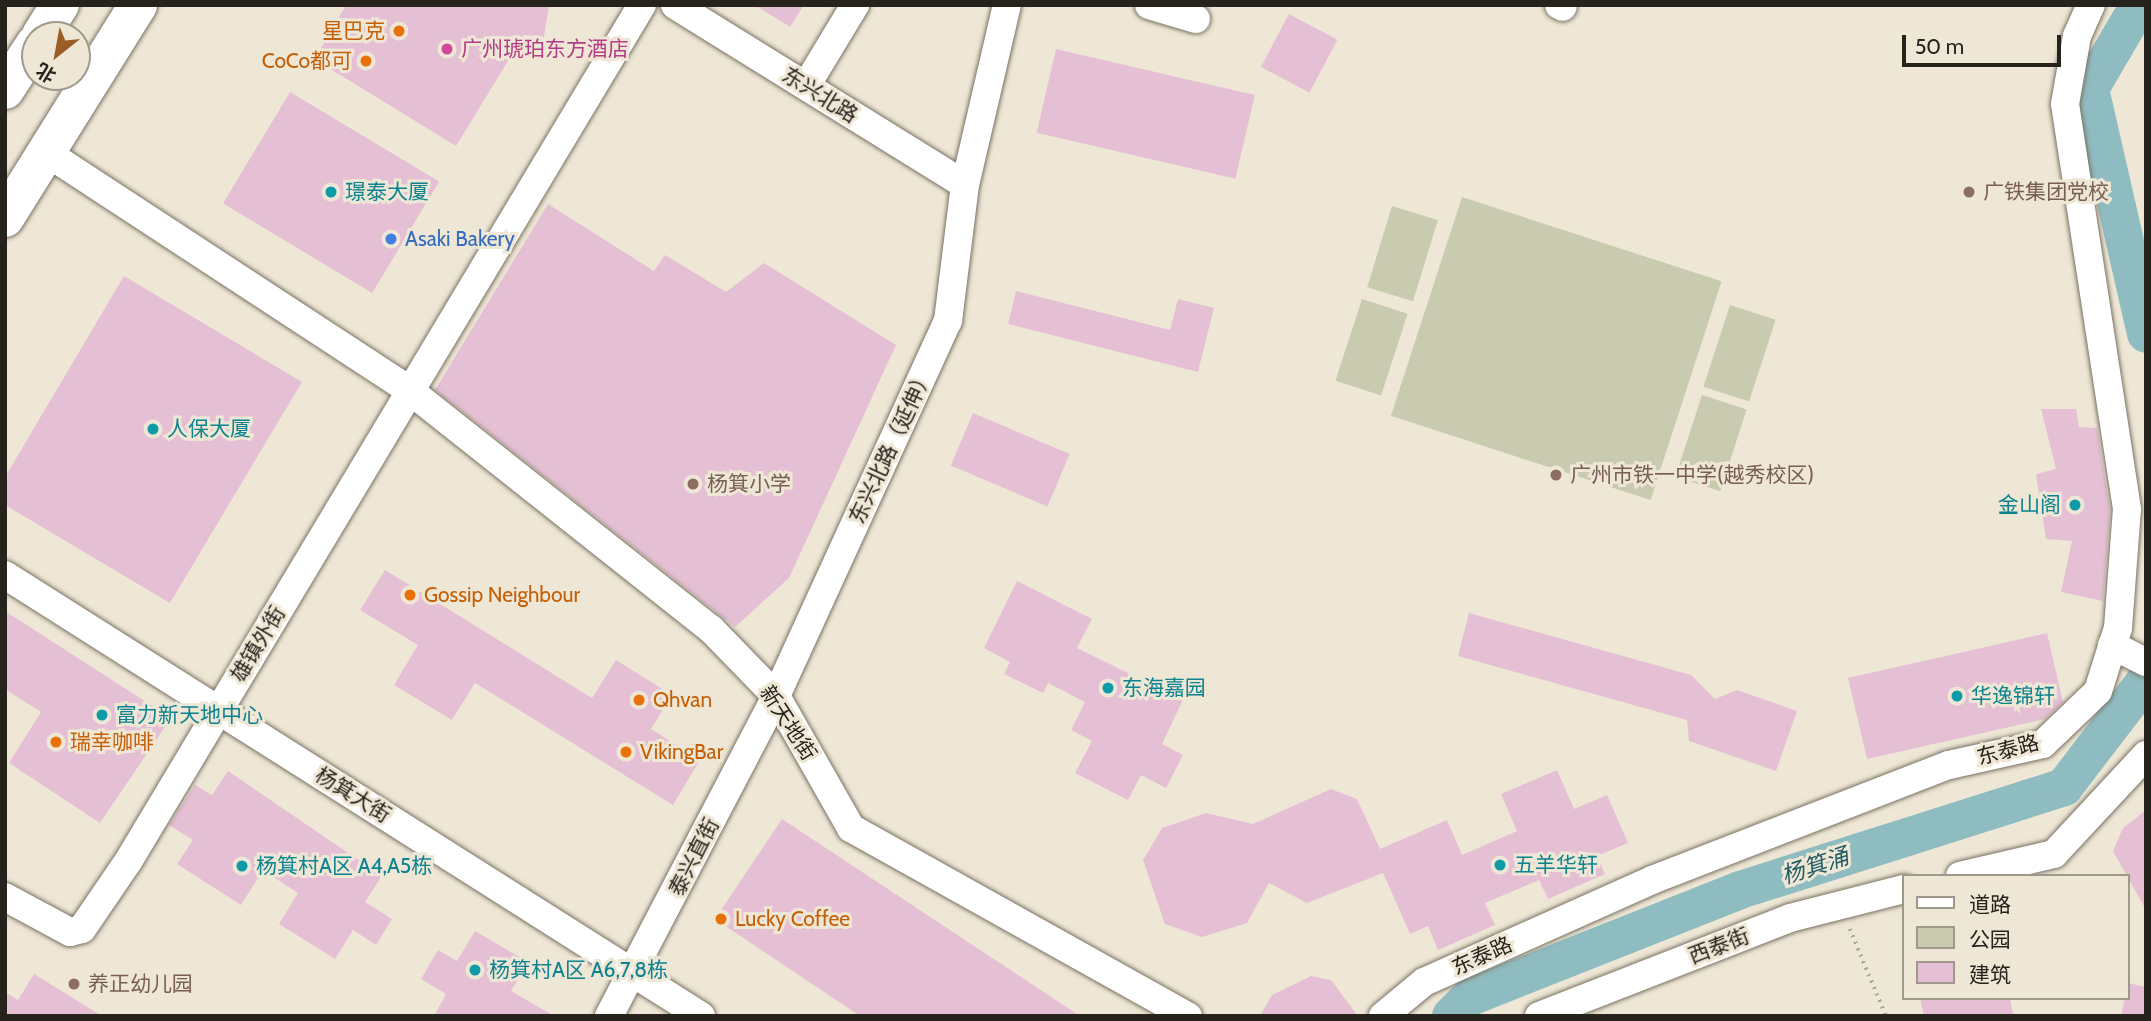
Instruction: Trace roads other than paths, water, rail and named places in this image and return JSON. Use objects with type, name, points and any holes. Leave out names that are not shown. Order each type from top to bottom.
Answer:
[{"type":"highway","points":[[50,21],[60,5]]},
{"type":"highway","points":[[5,218],[138,5]]},
{"type":"highway","points":[[5,90],[21,65]]},
{"type":"street","name":"雄镇外街","points":[[5,897],[70,932],[82,929],[129,860],[642,5]]},
{"type":"street","name":"东兴北路","points":[[675,5],[965,185]]},
{"type":"street","points":[[807,86],[855,5]]},
{"type":"street","name":"东兴北路（延伸）","points":[[776,696],[948,321],[965,185],[1007,5]]},
{"type":"street","points":[[1149,5],[1196,19]]},
{"type":"street","name":"东泰路","points":[[1383,1016],[1424,982],[1653,880],[1949,765],[2043,744],[2098,691],[2112,645],[2127,509],[2065,104],[2077,36],[2091,5]]},
{"type":"street","name":"新天地街","points":[[47,153],[409,390],[711,629],[776,696],[851,828],[1188,1016]]},
{"type":"street","name":"杨箕大街","points":[[5,575],[701,1016]]},
{"type":"street","points":[[2112,645],[2144,661]]},
{"type":"street","name":"泰兴直街","points":[[609,1016],[635,972],[776,696]]},
{"type":"street","points":[[1969,874],[2054,854],[2146,755]]},
{"type":"street","name":"西泰街","points":[[1538,1016],[1790,918],[1902,889]]},
{"type":"waterway","name":"杨箕涌","points":[[2139,5],[2090,89],[2146,334]]},
{"type":"waterway","name":"杨箕涌","points":[[1451,1016],[1470,997],[1740,890],[2064,787],[2146,680]]},
{"type":"place","name":"星巴克","points":[[399,31]]},
{"type":"place","name":"广州琥珀东方酒店","points":[[447,49]]},
{"type":"place","name":"CoCo都可","points":[[366,61]]},
{"type":"place","name":"璟泰大厦","points":[[331,192]]},
{"type":"place","name":"广铁集团党校","points":[[1969,192]]},
{"type":"place","name":"Asaki Bakery","points":[[391,239]]},
{"type":"place","name":"人保大厦","points":[[153,429]]},
{"type":"place","name":"广州市铁一中学(越秀校区)","points":[[1556,475]]},
{"type":"place","name":"杨箕小学","points":[[693,484]]},
{"type":"place","name":"金山阁","points":[[2075,505]]},
{"type":"place","name":"Gossip Neighbour","points":[[410,595]]},
{"type":"place","name":"东海嘉园","points":[[1108,688]]},
{"type":"place","name":"华逸锦轩","points":[[1957,696]]},
{"type":"place","name":"Qhvan","points":[[639,700]]},
{"type":"place","name":"富力新天地中心","points":[[102,715]]},
{"type":"place","name":"瑞幸咖啡","points":[[56,742]]},
{"type":"place","name":"VikingBar","points":[[626,752]]},
{"type":"place","name":"五羊华轩","points":[[1500,865]]},
{"type":"place","name":"杨箕村A区 A4,A5栋","points":[[242,866]]},
{"type":"place","name":"Lucky Coffee","points":[[721,919]]},
{"type":"place","name":"杨箕村A区 A6,7,8栋","points":[[475,970]]},
{"type":"place","name":"养正幼儿园","points":[[74,984]]}]
